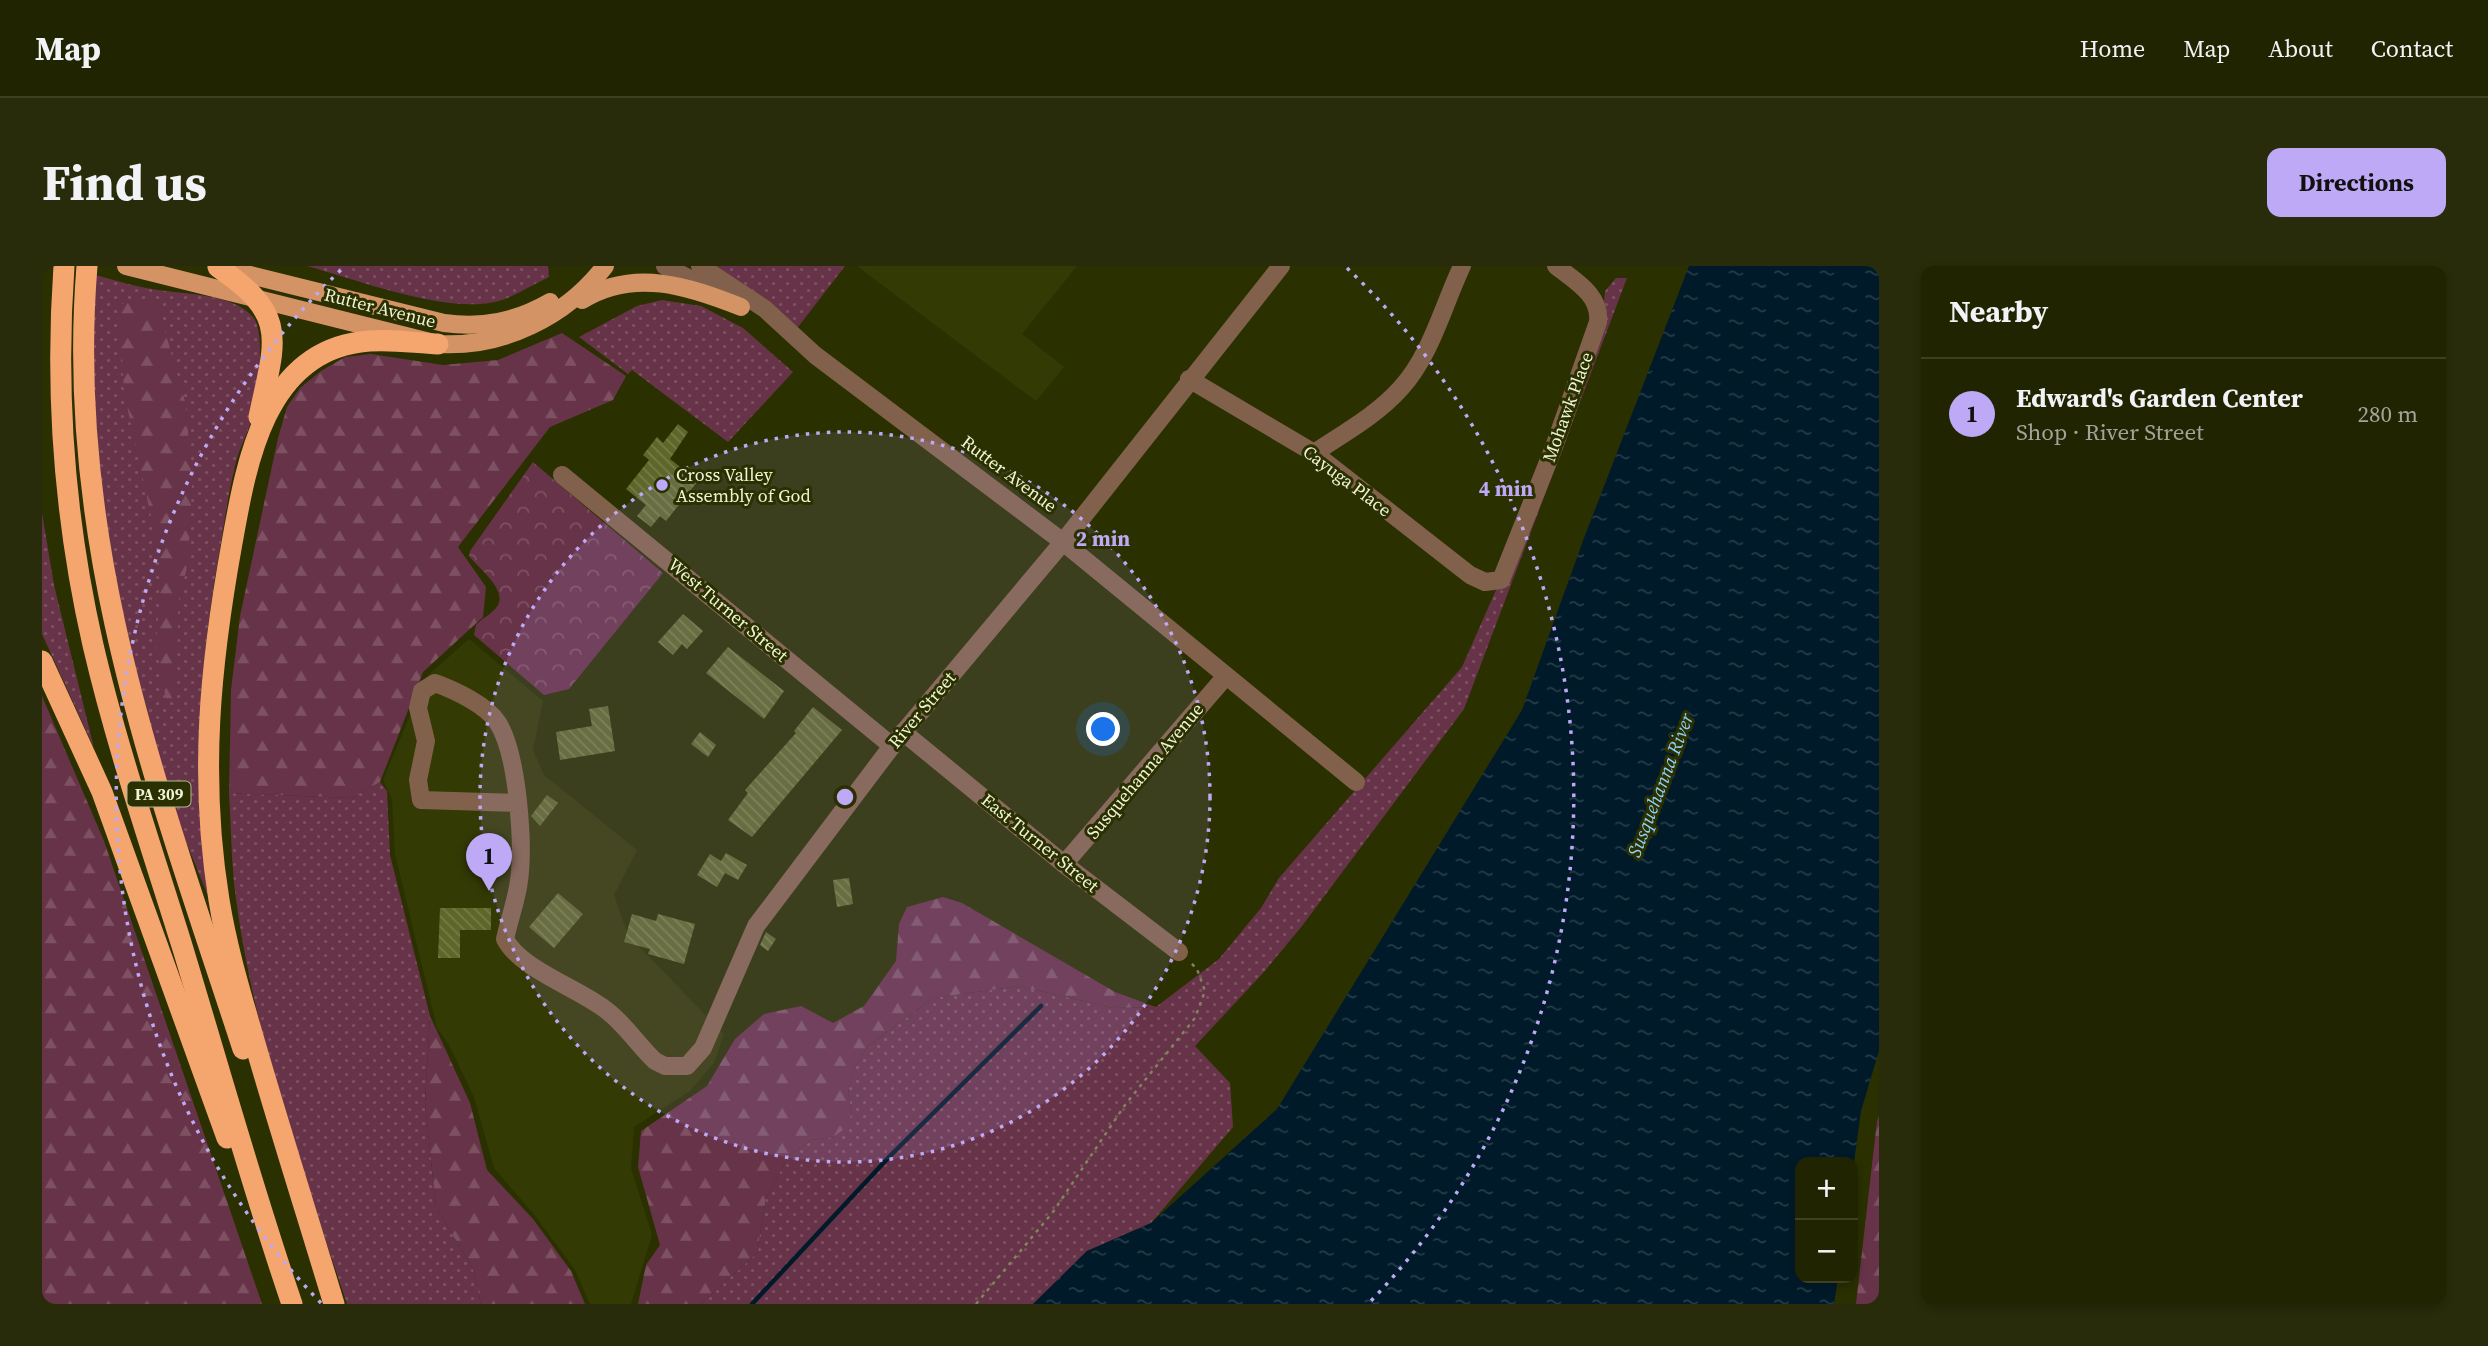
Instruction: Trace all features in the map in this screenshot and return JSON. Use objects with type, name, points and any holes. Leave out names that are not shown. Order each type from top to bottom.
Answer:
[{"type":"highway","name":"PA 309","points":[[64,266],[61,311],[63,428],[71,518],[93,645],[123,755],[292,1304]]},
{"type":"highway","name":"PA 309","points":[[87,266],[82,327],[87,447],[103,577],[124,673],[155,780],[326,1304]]},
{"type":"highway","points":[[215,267],[243,284],[271,321],[271,350],[255,440],[236,521],[213,656],[208,719],[212,827],[219,899],[231,959],[334,1304]]},
{"type":"highway","points":[[255,440],[287,382],[324,352],[360,342],[438,344]]},
{"type":"highway","points":[[42,661],[102,792],[244,1186],[284,1281]]},
{"type":"main road","name":"Rutter Avenue","points":[[126,266],[438,344],[480,344],[541,320],[569,301],[605,266]]},
{"type":"main road","name":"Rutter Avenue","points":[[215,267],[444,323],[482,326],[536,310],[570,288],[592,266]]},
{"type":"main road","points":[[541,320],[599,290],[641,282],[689,287],[741,307]]},
{"type":"street","name":"Rutter Avenue","points":[[665,266],[709,286],[794,338],[1063,542],[1356,782]]},
{"type":"street","name":"Rutter Avenue","points":[[700,266],[765,309],[794,338]]},
{"type":"street","name":"River Street","points":[[517,803],[519,884],[505,939],[527,962],[607,1010],[655,1061],[665,1066],[687,1066],[703,1048],[756,926],[897,739],[1063,542],[1189,379],[1281,266]]},
{"type":"street","points":[[1314,453],[1373,413],[1402,387],[1426,349],[1462,266]]},
{"type":"street","name":"Mohawk Place","points":[[1501,580],[1554,447],[1594,334],[1599,310],[1585,289],[1556,266]]},
{"type":"street","name":"Cayuga Place","points":[[1189,379],[1314,453],[1470,575],[1485,582],[1501,580]]},
{"type":"street","name":"West Turner Street","points":[[562,475],[897,739]]},
{"type":"street","name":"Susquehanna Avenue","points":[[1064,864],[1226,676]]},
{"type":"street","points":[[435,683],[451,688],[498,722],[515,769],[517,803],[421,800],[418,780],[426,741],[418,708],[422,691],[435,683]]},
{"type":"street","name":"East Turner Street","points":[[897,739],[1178,952]]},
{"type":"path","points":[[976,1304],[1053,1212],[1125,1105],[1195,1018],[1202,1004],[1203,983],[1197,969],[1178,952]]},
{"type":"shaded area","points":[[857,266],[1077,266],[1022,334],[1064,367],[1036,401]]},
{"type":"shaded area","points":[[469,639],[543,701],[533,750],[544,775],[637,850],[614,895],[628,935],[724,1034],[714,1063],[690,1091],[634,1127],[631,1168],[652,1235],[631,1304],[590,1304],[575,1270],[533,1213],[494,1168],[474,1097],[448,1043],[437,1028],[395,854],[392,799],[383,780],[426,677]]},
{"type":"green space","points":[[307,266],[548,266],[549,277],[505,299],[484,304],[460,304],[406,295]]},
{"type":"green space","points":[[716,266],[845,266],[798,327]]},
{"type":"green space","points":[[96,275],[142,287],[222,299],[245,309],[257,325],[260,365],[255,407],[230,488],[212,599],[202,685],[201,814],[211,903],[173,810],[134,676],[108,553],[93,437],[91,347]]},
{"type":"green space","points":[[1616,278],[1627,278],[1464,709],[1302,926],[1263,973],[1195,1046],[1230,1083],[1233,1127],[1151,1223],[1087,1251],[1033,1304],[701,1304],[757,1253],[766,1198],[788,1157],[811,1140],[833,1137],[852,1114],[848,1093],[853,1071],[867,1047],[933,998],[1019,986],[1113,1008],[1156,1007],[1219,959],[1261,908],[1279,878],[1462,667],[1511,556],[1602,323],[1605,291]]},
{"type":"green space","points":[[156,299],[186,405],[192,485],[188,563],[178,604],[177,697],[167,705],[156,645],[162,567],[124,392],[119,304]]},
{"type":"green space","points":[[662,300],[701,306],[743,328],[793,372],[728,442],[632,370],[628,374],[579,337],[637,306]]},
{"type":"green space","points":[[562,333],[626,376],[613,400],[550,427],[458,547],[486,587],[483,617],[423,672],[380,782],[352,798],[229,793],[231,690],[240,616],[278,438],[287,407],[300,388],[345,357],[371,354],[443,365],[498,360]]},
{"type":"green space","points":[[533,462],[663,573],[569,689],[544,695],[474,635],[476,625],[493,611],[500,597],[493,582],[469,556]]},
{"type":"green space","points":[[42,513],[54,585],[94,748],[42,634]]},
{"type":"green space","points":[[42,696],[104,841],[262,1304],[42,1304]]},
{"type":"green space","points":[[380,782],[387,791],[390,855],[430,1016],[425,1103],[436,1207],[473,1269],[481,1304],[347,1304],[280,1096],[252,991],[234,883],[229,793],[352,798]]},
{"type":"green space","points":[[943,897],[962,903],[1115,992],[1156,1007],[1113,1008],[1019,986],[933,998],[867,1047],[853,1071],[848,1093],[852,1114],[846,1128],[833,1137],[811,1140],[788,1157],[766,1198],[757,1253],[701,1304],[638,1304],[646,1265],[660,1245],[638,1167],[641,1131],[707,1086],[735,1039],[764,1014],[801,1006],[833,1023],[864,1006],[896,961],[899,924],[907,907]]},
{"type":"green space","points":[[430,1016],[470,1103],[487,1170],[533,1219],[571,1271],[585,1304],[481,1304],[473,1269],[436,1207],[425,1103]]},
{"type":"green space","points":[[1879,1116],[1879,1304],[1856,1304],[1877,1121]]},
{"type":"water","name":"Susquehanna River","points":[[1689,266],[1879,266],[1879,1051],[1861,1111],[1855,1157],[1795,1157],[1795,1283],[1837,1283],[1834,1304],[1033,1304],[1087,1251],[1151,1223],[1277,1109],[1522,710],[1584,538]]},
{"type":"building","name":"Cross Valley Assembly of God","points":[[678,424],[688,432],[670,459],[698,481],[666,521],[660,516],[651,527],[637,516],[646,505],[626,489],[649,460],[643,455],[657,437],[663,443]]},
{"type":"building","points":[[683,614],[703,631],[687,649],[682,644],[673,655],[658,642]]},
{"type":"building","points":[[728,647],[784,691],[764,719],[706,673]]},
{"type":"building","points":[[608,706],[615,751],[560,760],[556,732],[592,726],[589,709]]},
{"type":"building","points":[[813,707],[842,730],[752,837],[728,820],[748,793],[745,790],[796,733],[794,731]]},
{"type":"building","points":[[700,732],[716,745],[708,757],[691,744]]},
{"type":"building","points":[[547,795],[558,803],[540,826],[531,816]]},
{"type":"building","points":[[726,853],[747,865],[738,880],[725,873],[717,887],[697,875],[710,854],[721,861]]},
{"type":"building","points":[[849,878],[853,904],[837,907],[833,880]]},
{"type":"building","points":[[558,893],[583,914],[554,948],[529,927]]},
{"type":"building","points":[[440,908],[491,908],[491,930],[460,930],[460,958],[438,958]]},
{"type":"building","points":[[632,914],[656,921],[658,914],[695,924],[684,964],[648,954],[650,949],[624,942]]},
{"type":"building","points":[[766,932],[776,939],[768,951],[760,945]]},
{"type":"waterway","points":[[752,1304],[890,1156],[1041,1006]]},
{"type":"place","name":"Cross Valley Assembly of God","points":[[662,485]]},
{"type":"place","name":"Edward's Garden Center","points":[[489,891]]}]
